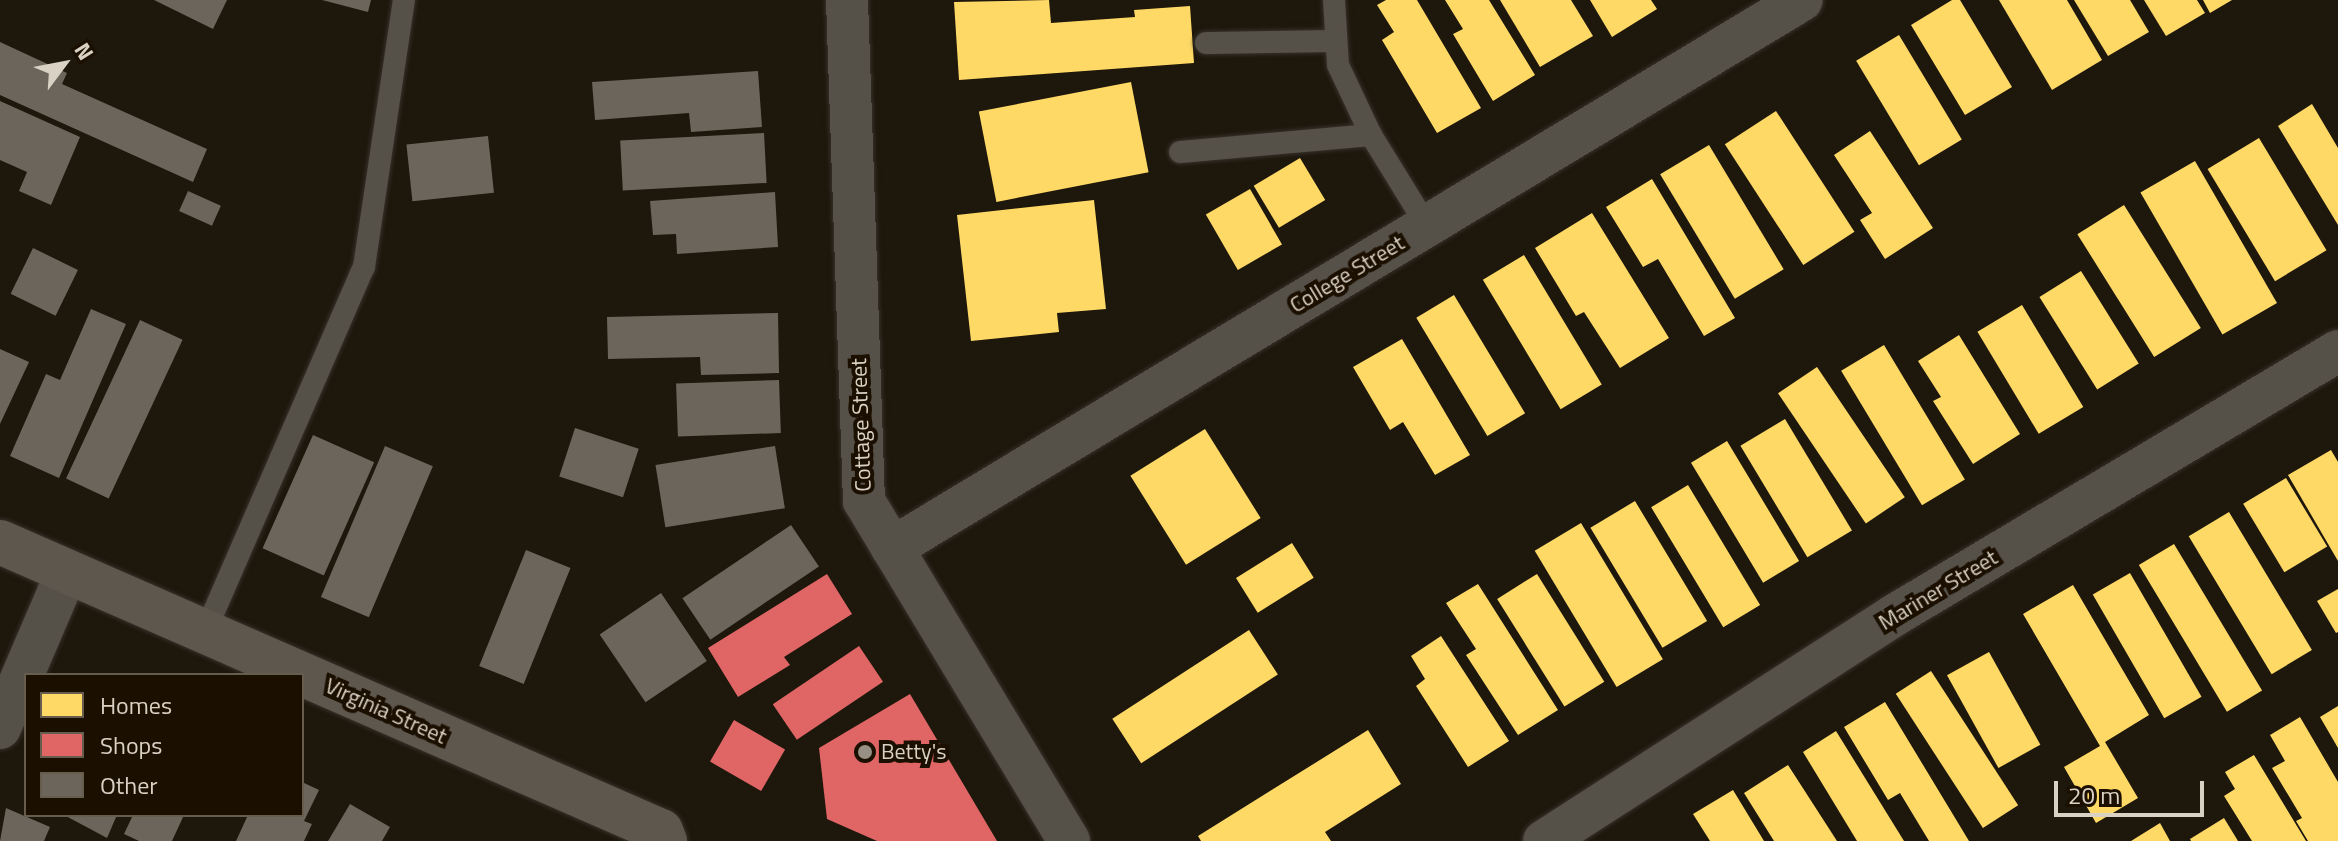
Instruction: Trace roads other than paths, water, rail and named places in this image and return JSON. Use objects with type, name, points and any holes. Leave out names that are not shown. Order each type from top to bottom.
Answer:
[{"type":"main road","name":"Virginia Street","points":[[0,542],[298,673]]},
{"type":"main road","name":"Virginia Street","points":[[304,676],[670,838]]},
{"type":"street","name":"Cottage Street","points":[[847,0],[864,501],[1069,841]]},
{"type":"street","name":"College Street","points":[[892,548],[1802,0]]},
{"type":"street","name":"Mariner Street","points":[[1544,841],[1893,616],[2338,351]]},
{"type":"street","points":[[0,728],[67,572]]},
{"type":"lane","points":[[205,632],[364,267],[404,0]]},
{"type":"lane","points":[[1334,0],[1338,65],[1371,135],[1427,226]]},
{"type":"lane","points":[[1206,43],[1336,41]]},
{"type":"lane","points":[[1180,152],[1371,135]]},
{"type":"place","name":"Betty's","points":[[865,752]]}]
